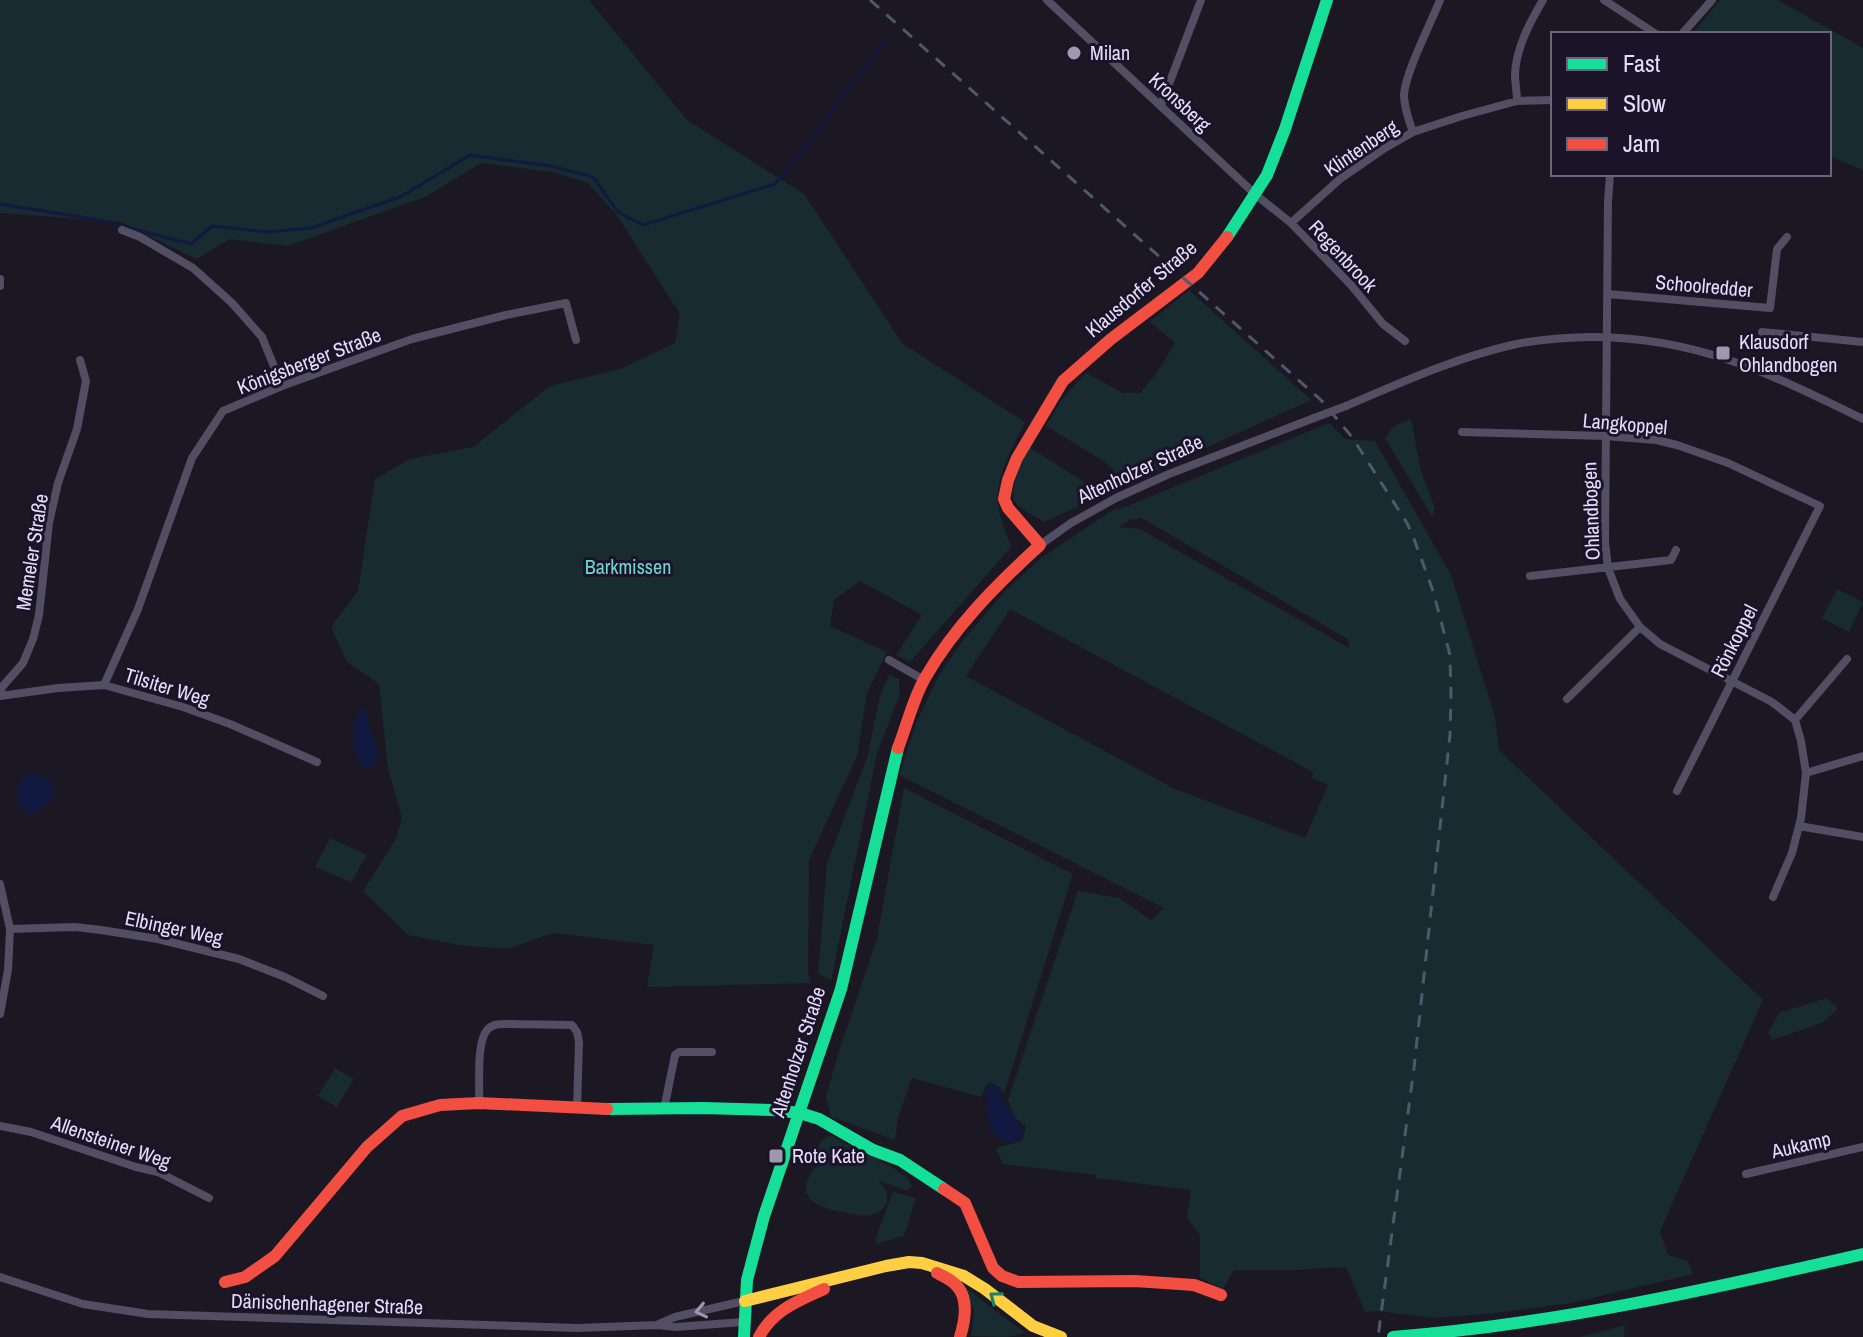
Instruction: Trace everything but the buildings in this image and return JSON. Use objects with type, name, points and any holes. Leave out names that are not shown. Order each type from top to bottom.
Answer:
[{"type":"main road","name":"Klausdorfer Straße","points":[[1040,545],[1004,499],[1013,469],[1035,426],[1063,381],[1111,339],[1198,273],[1256,195],[1285,129],[1327,0]]},
{"type":"main road","name":"Altenholzer Straße","points":[[744,1337],[747,1280],[764,1216],[841,989],[895,756],[924,680],[946,646],[998,583],[1040,545]]},
{"type":"main road","points":[[225,1282],[245,1277],[275,1256],[367,1147],[402,1116],[440,1105],[479,1103],[800,1113],[819,1119],[873,1150],[900,1160],[965,1203],[990,1264],[995,1273],[1004,1278],[1018,1282],[1135,1281],[1194,1285],[1221,1295]]},
{"type":"main road","points":[[1393,1337],[1483,1329],[1572,1316],[1698,1292],[1863,1254]]},
{"type":"main road","points":[[745,1301],[886,1266],[922,1263],[964,1276],[1033,1326],[1061,1337]]},
{"type":"main road","points":[[922,1263],[955,1284],[963,1299],[965,1319],[960,1337]]},
{"type":"main road","points":[[759,1337],[779,1310],[858,1273]]},
{"type":"main road","points":[[745,1301],[764,1309],[779,1310]]},
{"type":"street","name":"Kronsberg","points":[[1047,0],[1256,195]]},
{"type":"street","points":[[1161,105],[1201,0]]},
{"type":"street","points":[[1413,132],[1404,95],[1408,77],[1440,0]]},
{"type":"street","points":[[1517,101],[1515,73],[1520,48],[1543,0]]},
{"type":"street","points":[[1604,0],[1653,32]]},
{"type":"street","points":[[1684,32],[1712,0]]},
{"type":"street","name":"Klintenberg","points":[[1291,223],[1340,179],[1413,132],[1517,101],[1551,100]]},
{"type":"street","points":[[1607,337],[1610,176]]},
{"type":"street","name":"Regenbrook","points":[[1256,195],[1291,223],[1351,285],[1383,324],[1405,341]]},
{"type":"street","points":[[122,230],[193,268],[232,303],[262,337],[282,386]]},
{"type":"street","name":"Schoolredder","points":[[1608,294],[1770,308],[1777,249],[1787,237]]},
{"type":"street","points":[[0,279],[0,286]]},
{"type":"street","name":"Königsberger Straße","points":[[104,685],[138,609],[192,458],[223,411],[412,339],[506,315],[566,303],[576,340]]},
{"type":"street","points":[[1762,332],[1863,342]]},
{"type":"street","name":"Altenholzer Straße","points":[[1040,545],[1071,523],[1116,498],[1169,474],[1451,364],[1513,344],[1607,337],[1667,343],[1758,369],[1863,419]]},
{"type":"street","name":"Ohlandbogen","points":[[1607,337],[1605,542],[1608,568],[1620,599],[1640,627],[1660,644],[1772,702],[1795,720]]},
{"type":"street","name":"Memeler Straße","points":[[0,695],[2,687],[23,663],[39,615],[49,523],[58,483],[77,429],[86,381],[80,360]]},
{"type":"street","name":"Langkoppel","points":[[1462,432],[1656,440],[1728,463],[1820,506]]},
{"type":"street","name":"Rönkoppel","points":[[1677,791],[1820,506]]},
{"type":"street","points":[[1530,576],[1671,560],[1676,550]]},
{"type":"street","points":[[1567,699],[1640,627]]},
{"type":"street","points":[[1773,897],[1792,853],[1806,773],[1795,720],[1847,659]]},
{"type":"street","points":[[889,660],[924,680]]},
{"type":"street","name":"Tilsiter Weg","points":[[0,695],[104,685],[183,707],[317,762]]},
{"type":"street","points":[[1806,773],[1863,756]]},
{"type":"street","points":[[1799,826],[1863,837]]},
{"type":"street","points":[[0,884],[10,929],[8,970],[0,1014]]},
{"type":"street","name":"Elbinger Weg","points":[[10,929],[75,927],[158,939],[239,959],[323,996]]},
{"type":"street","points":[[479,1103],[481,1051],[489,1028],[496,1024],[572,1025],[579,1042],[577,1108]]},
{"type":"street","points":[[664,1109],[675,1055],[679,1052],[712,1052]]},
{"type":"street","name":"Allensteiner Weg","points":[[0,1126],[31,1132],[158,1172],[209,1198]]},
{"type":"street","name":"Aukamp","points":[[1746,1174],[1863,1147]]},
{"type":"street","name":"Dänischenhagener Straße","points":[[0,1277],[83,1304],[148,1314],[578,1328],[676,1327],[743,1322]]},
{"type":"street","name":"Dänischenhagener Straße","points":[[657,1325],[675,1317],[745,1301]]},
{"type":"green space","name":"Barkmissen","points":[[0,0],[589,0],[687,120],[804,194],[903,344],[1025,422],[999,484],[999,510],[1011,547],[910,662],[896,655],[922,615],[860,581],[834,600],[830,626],[887,652],[867,693],[857,756],[809,860],[808,972],[811,983],[647,987],[654,945],[554,933],[507,949],[459,945],[408,935],[363,891],[395,840],[402,819],[388,768],[379,684],[347,662],[331,627],[358,591],[375,479],[410,459],[473,447],[550,386],[623,368],[675,343],[680,314],[616,214],[588,183],[552,172],[481,163],[427,196],[288,246],[230,239],[196,259],[121,222],[0,213]]},
{"type":"green space","points":[[1720,0],[1778,0],[1863,48],[1863,170],[1831,157],[1831,32],[1694,32]]},
{"type":"green space","points":[[1189,290],[1311,400],[1044,522],[1022,508],[1013,498],[1013,491],[1029,447],[1094,488],[1115,471],[1046,426],[1062,399],[1086,373],[1123,393],[1140,393],[1175,343],[1150,322]]},
{"type":"green space","points":[[1411,419],[1421,471],[1435,508],[1432,517],[1385,438],[1394,426]]},
{"type":"green space","points":[[1329,423],[1345,439],[1375,441],[1451,575],[1495,717],[1499,750],[1763,1000],[1660,1231],[1668,1255],[1688,1261],[1693,1274],[1571,1303],[1495,1313],[1435,1318],[1365,1312],[1346,1267],[1234,1270],[1223,1289],[1200,1278],[1200,1235],[1187,1217],[1191,1190],[1003,1164],[996,1148],[1022,1141],[1026,1127],[1015,1118],[1008,1100],[1078,891],[1119,898],[1151,920],[1164,908],[899,775],[917,721],[939,675],[964,639],[1006,590],[1040,559],[1113,510]],"holes":[[[1142,518],[1349,640],[1349,648],[1140,529],[1119,527],[1129,520]],[[1010,609],[1313,772],[1312,778],[1328,785],[1305,838],[1175,789],[966,676]]]},
{"type":"green space","points":[[1837,589],[1863,602],[1849,632],[1822,618]]},
{"type":"green space","points":[[889,675],[899,679],[900,694],[877,753],[831,981],[818,973],[827,863],[867,758],[880,696]]},
{"type":"green space","points":[[904,788],[1073,874],[1004,1094],[990,1082],[981,1097],[912,1078],[898,1117],[895,1140],[831,1117],[826,1097],[877,938]]},
{"type":"green space","points":[[330,838],[367,855],[351,882],[315,867]]},
{"type":"green space","points":[[1827,998],[1838,1009],[1822,1023],[1772,1040],[1768,1033],[1779,1013]]},
{"type":"green space","points":[[335,1068],[354,1079],[337,1107],[318,1096]]},
{"type":"green space","points":[[829,1135],[906,1175],[912,1186],[906,1191],[878,1180],[887,1194],[887,1203],[880,1211],[870,1215],[836,1211],[814,1202],[806,1191],[810,1175],[821,1164],[836,1163],[814,1152]]},
{"type":"green space","points":[[893,1192],[916,1198],[904,1236],[876,1244],[875,1239]]},
{"type":"green space","points":[[965,1287],[1025,1333],[1007,1337],[971,1336],[974,1312]]},
{"type":"green space","points":[[1625,1325],[1624,1337],[1580,1337]]},
{"type":"water","points":[[364,708],[377,748],[376,765],[368,769],[363,768],[359,761],[353,739],[357,716]]},
{"type":"water","points":[[26,773],[36,774],[53,783],[53,796],[37,812],[29,813],[20,806],[18,790]]},
{"type":"water","points":[[989,1084],[1000,1089],[1002,1102],[1020,1126],[1023,1134],[1019,1141],[1003,1140],[994,1132],[986,1103],[990,1097],[985,1094]]},
{"type":"waterway","points":[[0,204],[99,220],[191,244],[212,226],[267,232],[311,228],[402,196],[470,155],[551,166],[593,177],[618,212],[643,225],[775,184],[886,38]]},
{"type":"railway","points":[[870,0],[1321,400],[1352,437],[1414,539],[1433,591],[1450,655],[1450,735],[1414,1068],[1378,1337]]},
{"type":"traffic: fast","points":[[1227,237],[1267,175],[1327,0]]},
{"type":"traffic: fast","points":[[744,1337],[747,1280],[764,1216],[841,989],[898,748]]},
{"type":"traffic: fast","points":[[607,1109],[704,1108],[800,1113],[819,1119],[873,1150],[900,1160],[944,1189]]},
{"type":"traffic: fast","points":[[1393,1337],[1571,1315],[1863,1254]]},
{"type":"traffic: slow","points":[[745,1301],[886,1266],[922,1263],[964,1276],[1033,1326],[1061,1337]]},
{"type":"traffic: jam","points":[[898,748],[925,678],[949,641],[977,607],[1040,545],[1004,499],[1017,458],[1063,381],[1111,339],[1198,273],[1227,237]]},
{"type":"traffic: jam","points":[[225,1282],[245,1277],[275,1256],[367,1147],[402,1116],[440,1105],[479,1103],[607,1109]]},
{"type":"traffic: jam","points":[[944,1189],[965,1203],[993,1268],[1002,1276],[1018,1282],[1135,1281],[1194,1285],[1221,1295]]},
{"type":"traffic: jam","points":[[937,1273],[953,1282],[962,1296],[964,1317],[960,1337]]},
{"type":"traffic: jam","points":[[759,1337],[779,1313],[824,1289]]},
{"type":"place","name":"Milan","points":[[1074,53]]},
{"type":"place","name":"Klausdorf Ohlandbogen","points":[[1723,353]]},
{"type":"place","name":"Rote Kate","points":[[776,1156]]}]
